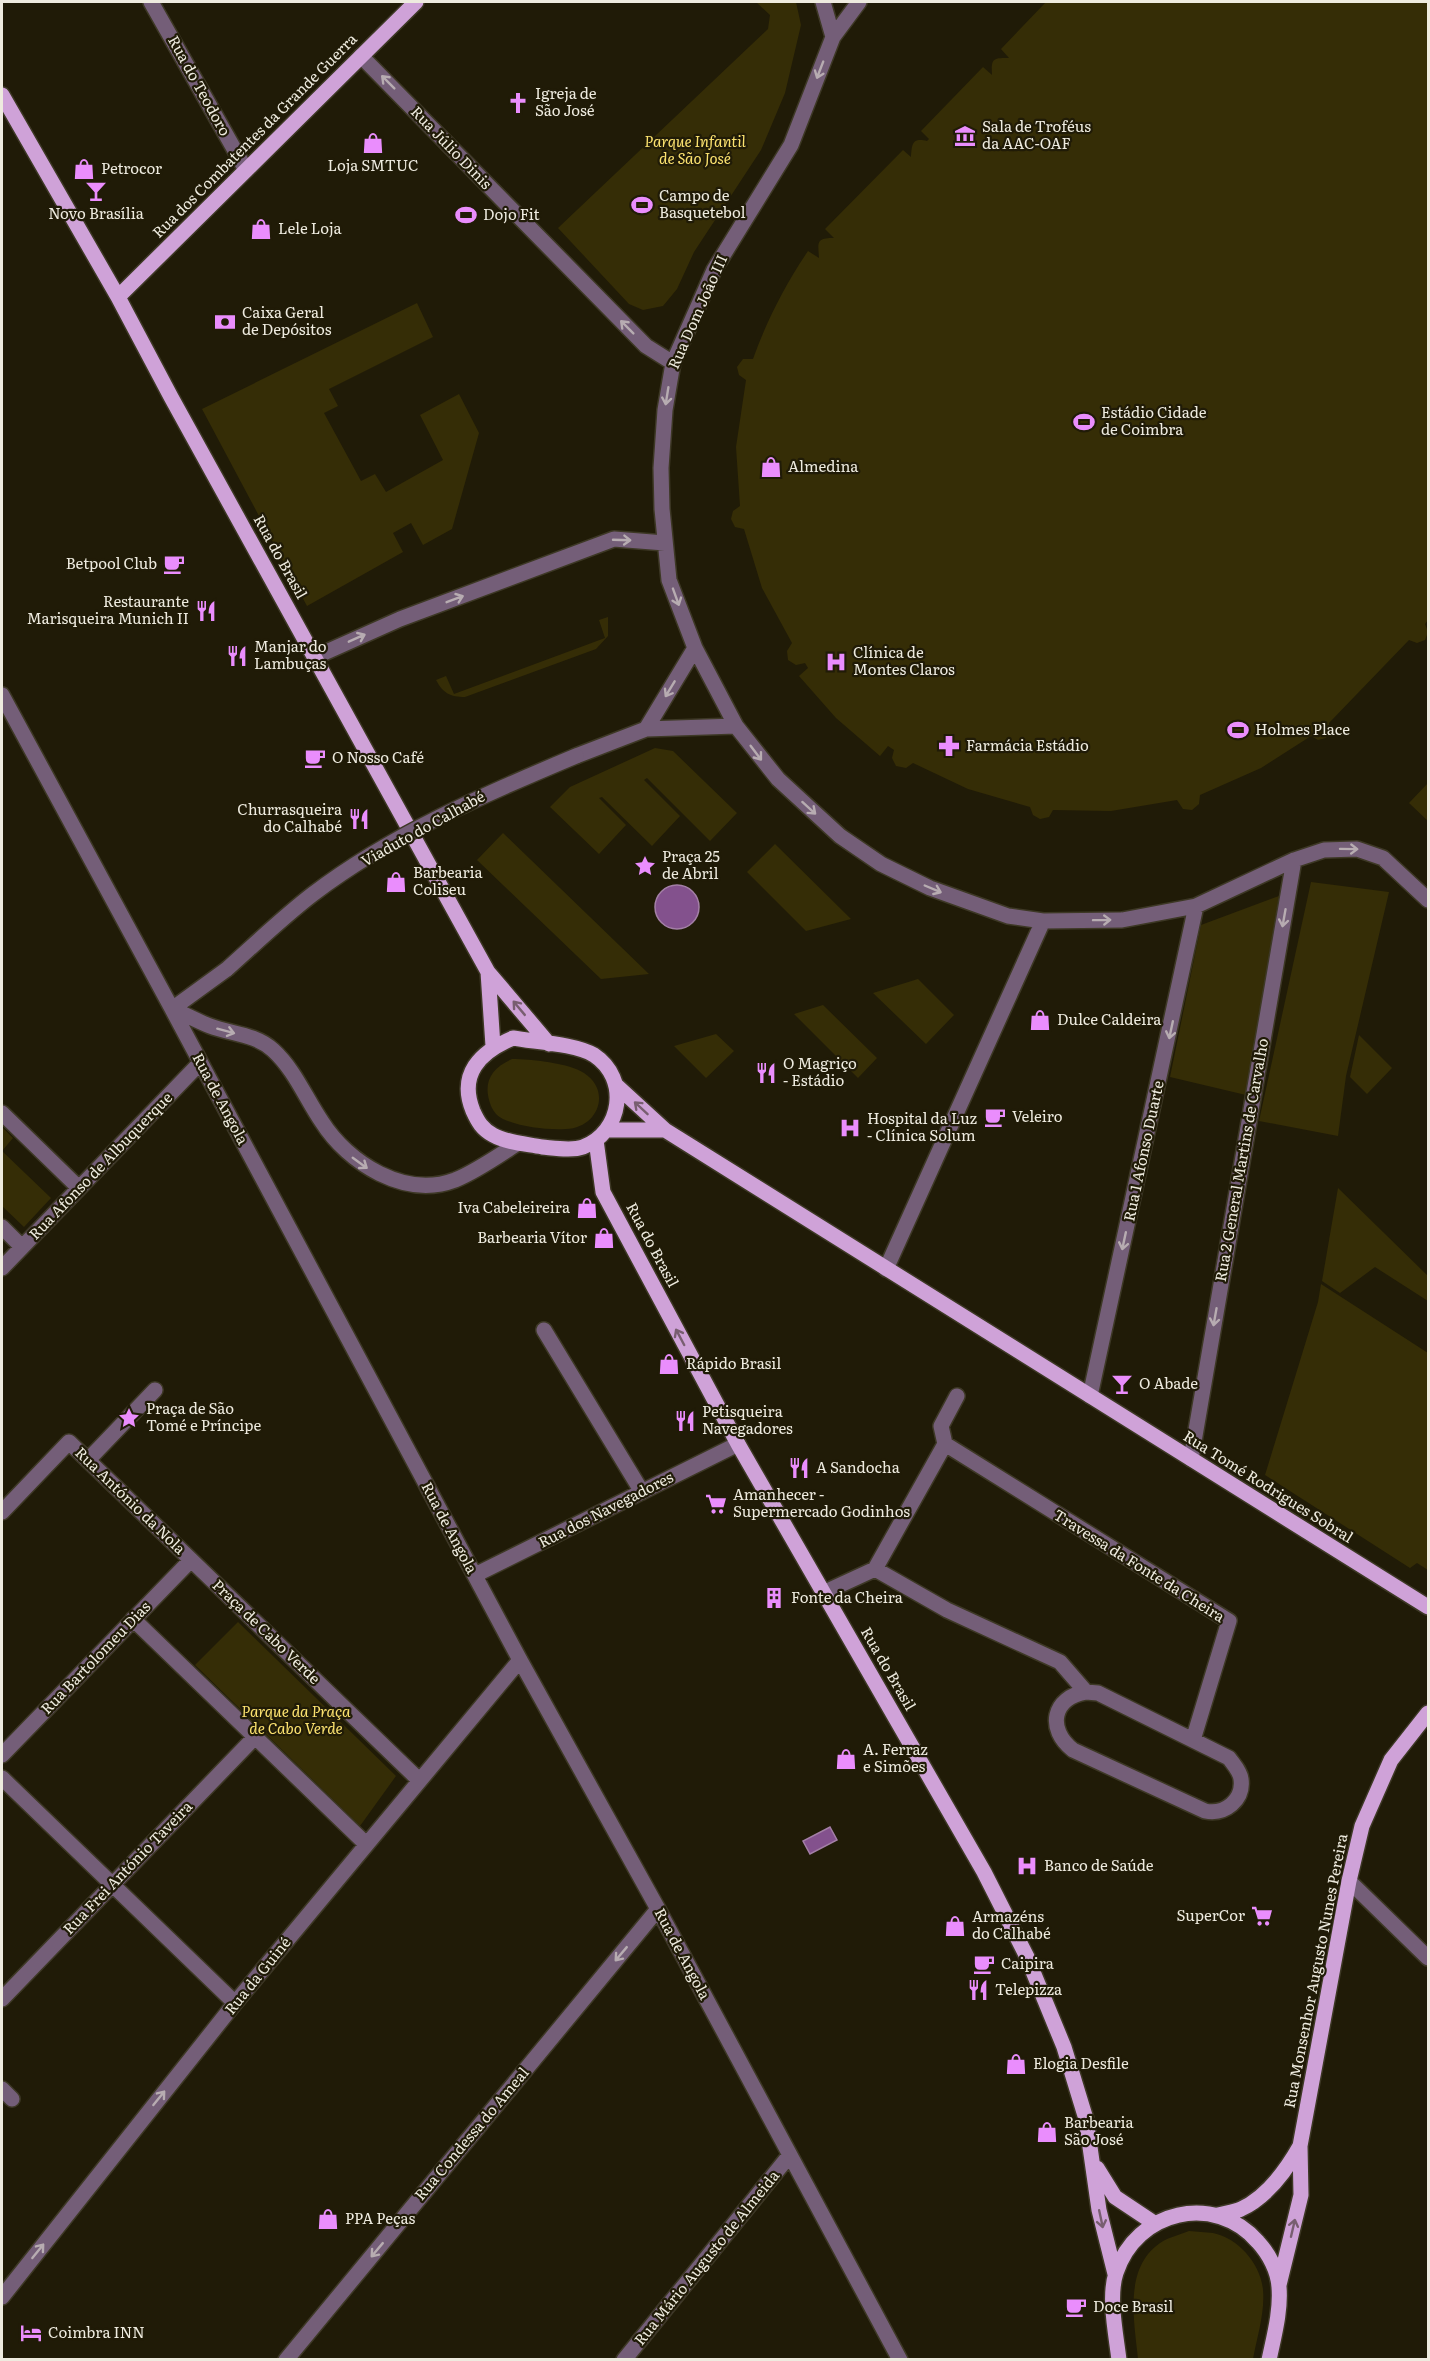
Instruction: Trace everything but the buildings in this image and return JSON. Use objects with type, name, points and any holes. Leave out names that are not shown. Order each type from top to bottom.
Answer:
[{"type":"main road","name":"Rua dos Combatentes da Grande Guerra","points":[[118,297],[416,2]]},
{"type":"main road","name":"Rua do Brasil","points":[[2,95],[118,297],[488,972],[493,1046]]},
{"type":"main road","points":[[488,972],[549,1044]]},
{"type":"main road","points":[[617,1086],[608,1070],[593,1055],[573,1048],[513,1038],[493,1046],[481,1057],[468,1078],[468,1099],[479,1125],[494,1136],[518,1143],[553,1148],[581,1148],[602,1135],[664,1130]]},
{"type":"main road","name":"Rua do Brasil","points":[[617,1086],[618,1105],[602,1135],[603,1192],[738,1444],[984,1872],[1027,1957],[1064,2047],[1086,2119],[1099,2210],[1115,2274]]},
{"type":"main road","name":"Rua Tomé Rodrigues Sobral","points":[[617,1086],[664,1130],[1428,1607]]},
{"type":"main road","name":"Rua Monsenhor Augusto Nunes Pereira","points":[[1280,2285],[1300,2195],[1300,2146],[1349,1881],[1362,1826],[1391,1760],[1428,1713]]},
{"type":"main road","name":"Rua Monsenhor Augusto Nunes Pereira","points":[[1218,2215],[1242,2209],[1261,2194],[1284,2174],[1300,2146]]},
{"type":"main road","name":"Rua do Brasil","points":[[1094,2163],[1115,2197],[1154,2223]]},
{"type":"main road","points":[[1119,2360],[1113,2306],[1115,2274],[1130,2244],[1154,2223],[1185,2212],[1218,2215],[1247,2229],[1269,2254],[1280,2285],[1278,2318],[1269,2360]]},
{"type":"street","name":"Rua do Teodoro","points":[[151,2],[246,170]]},
{"type":"street","points":[[822,2],[833,38]]},
{"type":"street","name":"Rua Dom João III","points":[[859,2],[833,38],[791,146],[714,270],[673,363],[665,410],[661,468],[669,580],[695,648],[736,726],[777,779],[840,836],[881,864],[962,901],[1008,916],[1043,921],[1122,920],[1196,906],[1294,860],[1323,850],[1357,849],[1383,858],[1428,900]]},
{"type":"street","name":"Rua Júlio Dinis","points":[[362,56],[646,346],[673,363]]},
{"type":"street","points":[[315,657],[400,620],[614,539],[665,543]]},
{"type":"street","points":[[646,729],[695,648]]},
{"type":"street","name":"Rua de Angola","points":[[2,694],[520,1660],[658,1909],[900,2360]]},
{"type":"street","points":[[646,729],[736,726]]},
{"type":"street","name":"Viaduto do Calhabé","points":[[172,1009],[227,969],[314,894],[379,850],[433,820],[501,788],[646,729]]},
{"type":"street","name":"Rua 2 General Martins de Carvalho","points":[[1191,1460],[1294,860]]},
{"type":"street","name":"Rua 1 Afonso Duarte","points":[[1090,1396],[1196,906]]},
{"type":"street","points":[[886,1269],[1043,921]]},
{"type":"street","points":[[172,1009],[211,1026],[254,1038],[272,1049],[287,1065],[322,1124],[358,1162],[373,1172],[396,1180],[436,1185],[454,1180],[518,1143]]},
{"type":"street","name":"Rua Afonso de Albuquerque","points":[[2,1268],[200,1063]]},
{"type":"street","points":[[2,1113],[79,1188]]},
{"type":"street","points":[[2,1227],[22,1247]]},
{"type":"street","points":[[544,1330],[642,1492]]},
{"type":"street","points":[[88,1460],[155,1390]]},
{"type":"street","points":[[823,1593],[875,1569],[945,1444],[941,1426],[957,1396]]},
{"type":"street","name":"Rua António da Nola","points":[[2,1512],[69,1442],[191,1560]]},
{"type":"street","name":"Rua dos Navegadores","points":[[475,1575],[738,1444]]},
{"type":"street","name":"Travessa da Fonte da Cheira","points":[[945,1444],[1229,1621],[1193,1740]]},
{"type":"street","name":"Rua Bartolomeu Dias","points":[[2,1755],[191,1560]]},
{"type":"street","name":"Praça de Cabo Verde","points":[[191,1560],[419,1780]]},
{"type":"street","points":[[875,1569],[947,1610],[1059,1662],[1086,1692]]},
{"type":"street","points":[[133,1619],[366,1844]]},
{"type":"street","name":"Rua da Guiné","points":[[2,2296],[235,2003],[520,1660]]},
{"type":"street","points":[[1076,1693],[1098,1693],[1193,1740],[1229,1758],[1238,1769],[1241,1791],[1230,1806],[1223,1811],[1213,1813],[1205,1811],[1073,1750],[1065,1744],[1057,1728],[1059,1708],[1076,1693]]},
{"type":"street","name":"Rua Frei António Taveira","points":[[2,1999],[255,1737]]},
{"type":"street","points":[[2,1778],[235,2003]]},
{"type":"street","points":[[1349,1881],[1428,1958]]},
{"type":"street","name":"Rua Condessa do Ameal","points":[[286,2360],[658,1909]]},
{"type":"street","name":"Rua Mário Augusto de Almeida","points":[[624,2360],[789,2156]]},
{"type":"green space","name":"Parque Infantil de São José","points":[[756,2],[796,2],[801,25],[785,93],[761,150],[694,252],[677,289],[663,306],[643,310],[629,304],[558,228],[768,29],[770,15]]},
{"type":"green space","name":"Estádio Cidade de Coimbra","points":[[1046,2],[1428,2],[1428,620],[1425,624],[1428,632],[1425,640],[1417,643],[1409,640],[1329,723],[1330,731],[1326,738],[1318,740],[1311,736],[1261,768],[1200,795],[1199,804],[1192,810],[1183,809],[1177,800],[1111,811],[1053,810],[1049,817],[1040,819],[1033,815],[1030,807],[968,789],[913,763],[906,768],[896,766],[892,758],[894,750],[888,746],[880,756],[836,718],[799,676],[808,668],[805,663],[796,665],[788,660],[787,651],[792,643],[762,588],[744,529],[735,527],[731,519],[733,511],[740,506],[736,447],[746,380],[739,375],[737,367],[743,359],[753,359],[777,303],[808,251],[819,258],[819,242],[834,238],[825,229],[903,150],[911,157],[915,141],[929,139],[921,131],[983,67],[992,75],[994,60],[1009,58],[1001,49]]},
{"type":"green space","points":[[417,303],[433,337],[329,389],[338,406],[324,413],[361,481],[375,474],[386,492],[443,460],[420,415],[459,394],[479,433],[452,529],[423,545],[411,523],[393,533],[403,552],[307,606],[202,409]]},
{"type":"green space","points":[[608,617],[608,636],[596,649],[465,697],[448,693],[436,680],[446,676],[454,694],[605,638],[599,620]]},
{"type":"green space","points":[[655,748],[673,751],[737,813],[710,841],[647,778],[644,780],[680,816],[652,846],[602,797],[599,798],[626,825],[599,854],[550,807],[570,787]]},
{"type":"green space","points":[[1428,783],[1428,821],[1409,803]]},
{"type":"green space","points":[[503,833],[649,974],[601,979],[477,860]]},
{"type":"green space","points":[[775,844],[851,919],[806,931],[747,872]]},
{"type":"green space","points":[[1311,882],[1389,892],[1346,1076],[1338,1136],[1259,1121]]},
{"type":"green space","points":[[1279,896],[1246,1095],[1170,1077],[1201,925]]},
{"type":"green space","points":[[918,979],[954,1015],[926,1044],[873,993]]},
{"type":"green space","points":[[823,1005],[877,1058],[858,1078],[794,1014]]},
{"type":"green space","points":[[716,1034],[734,1051],[706,1078],[674,1046]]},
{"type":"green space","points":[[1359,1035],[1392,1068],[1367,1094],[1350,1077]]},
{"type":"green space","points":[[512,1059],[559,1064],[584,1073],[598,1089],[598,1107],[593,1116],[577,1127],[566,1129],[526,1126],[499,1117],[488,1098],[488,1083],[499,1067]]},
{"type":"green space","points":[[2,1127],[13,1138],[2,1151]]},
{"type":"green space","points":[[2,1151],[51,1198],[24,1227],[2,1206]]},
{"type":"green space","points":[[1338,1188],[1428,1276],[1428,1301],[1375,1267],[1340,1293],[1322,1281]]},
{"type":"green space","points":[[1321,1284],[1428,1353],[1428,1570],[1417,1563],[1410,1568],[1265,1475],[1318,1302]]},
{"type":"green space","name":"Parque da Praça de Cabo Verde","points":[[238,1622],[396,1776],[360,1826],[195,1665]]},
{"type":"green space","points":[[1189,2231],[1213,2233],[1231,2240],[1247,2254],[1258,2271],[1263,2290],[1263,2307],[1253,2359],[1138,2359],[1134,2310],[1137,2277],[1143,2262],[1153,2249],[1167,2239]]},
{"type":"shaded area","points":[[677,885],[692,892],[699,907],[692,922],[677,929],[662,922],[655,907],[662,892]]},
{"type":"shaded area","points":[[830,1827],[837,1840],[810,1854],[803,1841]]},
{"type":"place","name":"Igreja de São José","points":[[518,103]]},
{"type":"place","name":"Sala de Troféus da AAC-OAF","points":[[965,136]]},
{"type":"place","name":"Loja SMTUC","points":[[373,143]]},
{"type":"place","name":"Petrocor","points":[[84,169]]},
{"type":"place","name":"Novo Brasília","points":[[96,191]]},
{"type":"place","name":"Campo de Basquetebol","points":[[642,205]]},
{"type":"place","name":"Dojo Fit","points":[[466,215]]},
{"type":"place","name":"Lele Loja","points":[[261,229]]},
{"type":"place","name":"Caixa Geral de Depósitos","points":[[225,322]]},
{"type":"place","name":"Estádio Cidade de Coimbra","points":[[1084,422]]},
{"type":"place","name":"Almedina","points":[[771,467]]},
{"type":"place","name":"Betpool Club","points":[[174,564]]},
{"type":"place","name":"Restaurante Marisqueira Munich II","points":[[206,611]]},
{"type":"place","name":"Manjar do Lambuças","points":[[237,656]]},
{"type":"place","name":"Clínica de Montes Claros","points":[[836,662]]},
{"type":"place","name":"Holmes Place","points":[[1238,730]]},
{"type":"place","name":"Farmácia Estádio","points":[[949,746]]},
{"type":"place","name":"O Nosso Café","points":[[315,758]]},
{"type":"place","name":"Churrasqueira do Calhabé","points":[[359,819]]},
{"type":"place","name":"Praça 25 de Abril","points":[[645,866]]},
{"type":"place","name":"Barbearia Coliseu","points":[[396,882]]},
{"type":"place","name":"Dulce Caldeira","points":[[1040,1020]]},
{"type":"place","name":"O Magriço - Estádio","points":[[766,1073]]},
{"type":"place","name":"Veleiro","points":[[995,1117]]},
{"type":"place","name":"Hospital da Luz - Clínica Solum","points":[[850,1128]]},
{"type":"place","name":"Iva Cabeleireira","points":[[587,1208]]},
{"type":"place","name":"Barbearia Vítor","points":[[604,1238]]},
{"type":"place","name":"Rápido Brasil","points":[[669,1364]]},
{"type":"place","name":"O Abade","points":[[1122,1384]]},
{"type":"place","name":"Praça de São Tomé e Príncipe","points":[[129,1418]]},
{"type":"place","name":"Petisqueira Navegadores","points":[[685,1421]]},
{"type":"place","name":"A Sandocha","points":[[799,1468]]},
{"type":"place","name":"Amanhecer - Supermercado Godinhos","points":[[716,1504]]},
{"type":"place","name":"Fonte da Cheira","points":[[774,1598]]},
{"type":"place","name":"A. Ferraz e Simões","points":[[846,1759]]},
{"type":"place","name":"Banco de Saúde","points":[[1027,1866]]},
{"type":"place","name":"SuperCor","points":[[1262,1916]]},
{"type":"place","name":"Armazéns do Calhabé","points":[[955,1926]]},
{"type":"place","name":"Caipira","points":[[984,1964]]},
{"type":"place","name":"Telepizza","points":[[978,1990]]},
{"type":"place","name":"Elogia Desfile","points":[[1016,2064]]},
{"type":"place","name":"Barbearia São José","points":[[1047,2132]]},
{"type":"place","name":"PPA Peças","points":[[328,2219]]},
{"type":"place","name":"Doce Brasil","points":[[1076,2307]]},
{"type":"place","name":"Coimbra INN","points":[[31,2333]]}]
